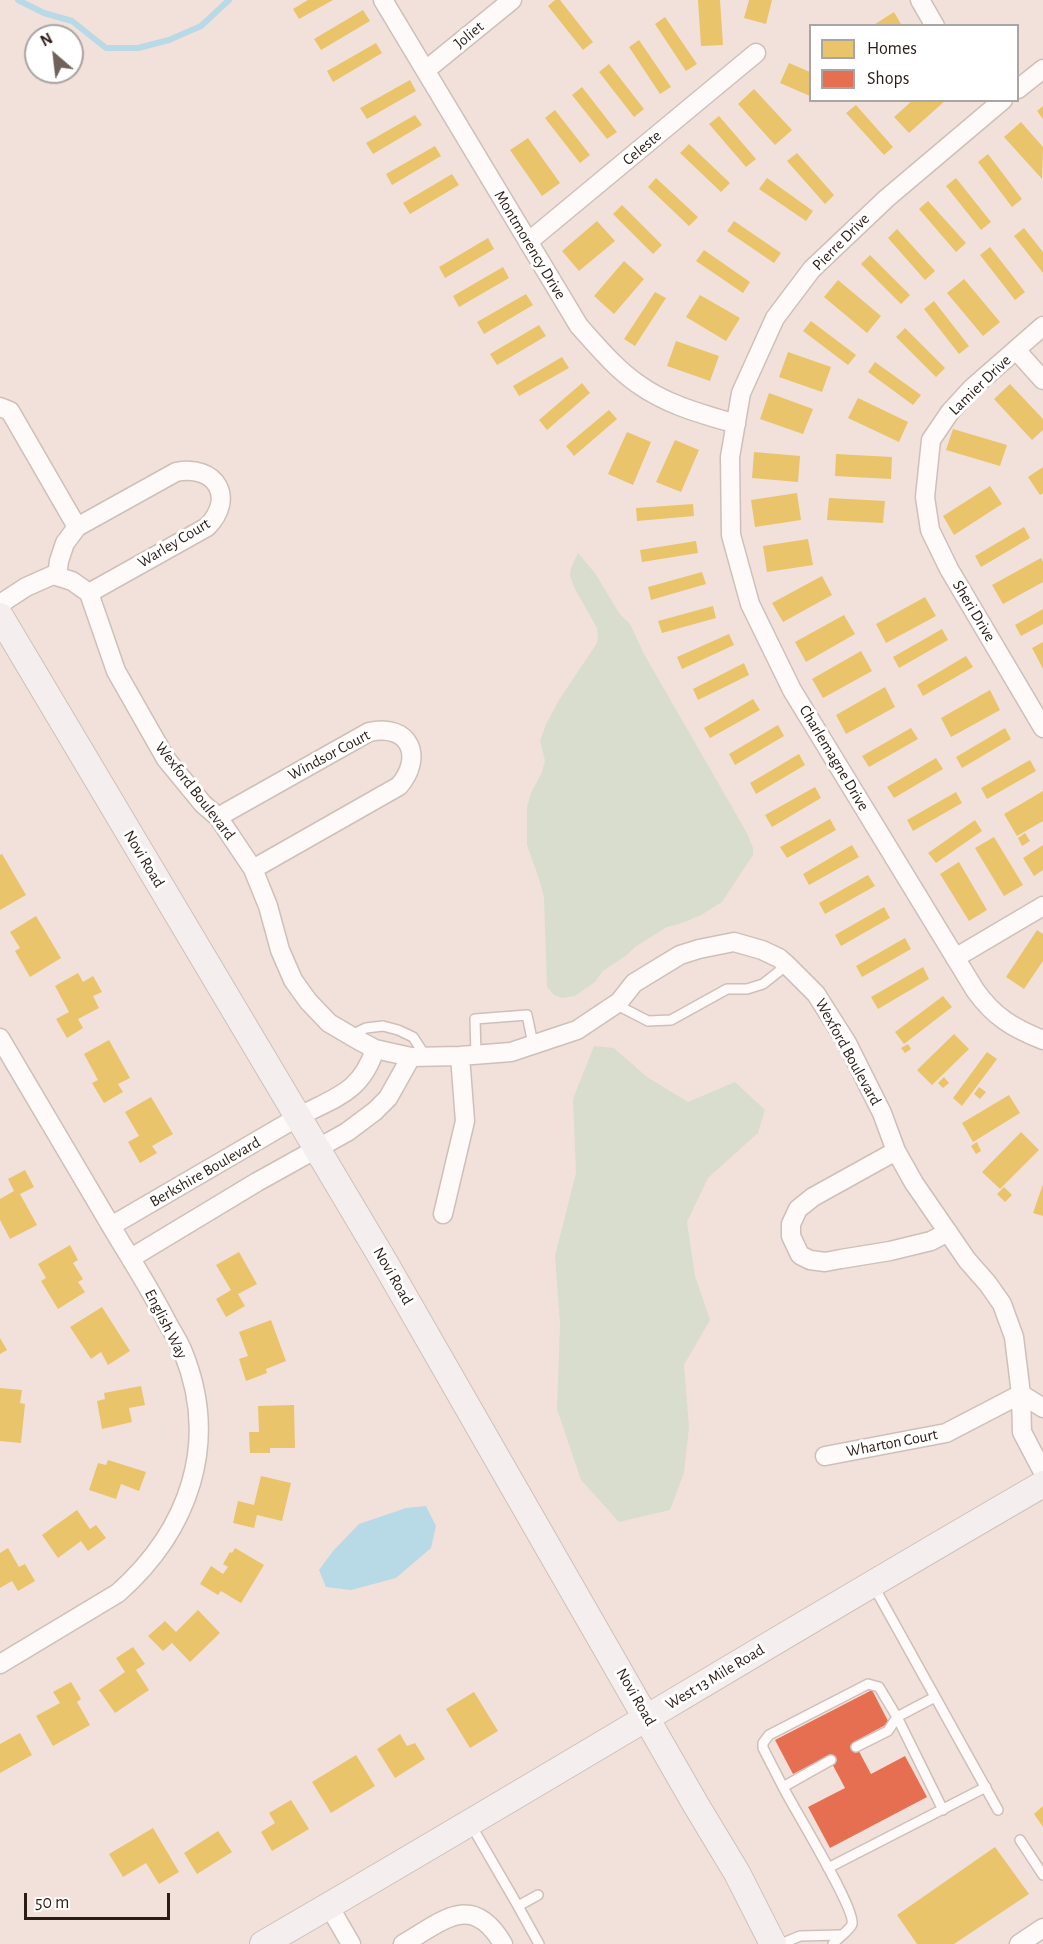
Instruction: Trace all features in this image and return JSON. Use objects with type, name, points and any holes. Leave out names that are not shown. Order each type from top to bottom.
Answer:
[{"type":"main road","name":"Novi Road","points":[[0,616],[385,1263],[737,1873],[773,1944]]},
{"type":"main road","name":"West 13 Mile Road","points":[[263,1944],[1043,1484]]},
{"type":"street","name":"Montmorency Drive","points":[[383,0],[579,326],[612,362],[639,385],[681,408],[736,424]]},
{"type":"street","name":"Joliet","points":[[426,70],[512,0]]},
{"type":"street","points":[[920,0],[934,24]]},
{"type":"street","name":"Celeste","points":[[528,242],[756,54]]},
{"type":"street","points":[[1019,87],[1043,69]]},
{"type":"street","name":"Pierre Drive","points":[[736,424],[741,393],[775,318],[812,269],[983,107]]},
{"type":"street","name":"Lamier Drive","points":[[926,487],[932,440],[950,412],[971,389],[1043,326]]},
{"type":"street","points":[[1016,350],[1043,380]]},
{"type":"street","points":[[0,407],[10,411],[78,527],[65,543],[57,576]]},
{"type":"street","name":"Charlemagne Drive","points":[[736,424],[730,457],[731,535],[750,604],[792,690],[986,1007],[1001,1020],[1043,1040]]},
{"type":"street","name":"Warley Court","points":[[78,527],[176,472],[188,470],[208,474],[216,483],[220,494],[220,507],[216,518],[207,527],[89,593]]},
{"type":"street","name":"Sheri Drive","points":[[926,487],[925,497],[930,530],[949,569],[1043,728]]},
{"type":"street","points":[[0,604],[35,583],[54,575],[72,581],[89,593]]},
{"type":"street","name":"Wexford Boulevard","points":[[89,593],[116,671],[166,759],[203,804],[218,817],[253,869],[268,906],[280,950],[293,980],[308,1001],[329,1023],[375,1049],[419,1057],[511,1052],[577,1030],[615,1004],[634,983],[680,955],[699,949],[734,942],[762,950],[778,957],[787,965],[816,994],[847,1043],[882,1113],[896,1150],[914,1183],[1002,1304],[1014,1337],[1021,1395],[1022,1432],[1043,1472]]},
{"type":"street","name":"Windsor Court","points":[[218,817],[369,732],[380,729],[389,730],[400,734],[408,742],[413,752],[411,764],[407,776],[399,786],[253,869]]},
{"type":"street","points":[[955,958],[1043,906]]},
{"type":"street","name":"English Way","points":[[0,1038],[158,1304],[183,1352],[197,1406],[198,1439],[193,1477],[186,1498],[170,1533],[154,1557],[118,1593],[0,1664]]},
{"type":"street","name":"Berkshire Boulevard","points":[[111,1226],[298,1117],[345,1094],[360,1080],[370,1065],[375,1049]]},
{"type":"street","points":[[443,1214],[465,1121],[468,1056]]},
{"type":"street","points":[[131,1258],[257,1182],[347,1132],[375,1112],[419,1057]]},
{"type":"street","points":[[896,1150],[813,1197],[798,1209],[791,1224],[791,1236],[800,1255],[810,1260],[825,1262],[890,1251],[931,1240],[948,1232]]},
{"type":"street","points":[[1021,1395],[1043,1407]]},
{"type":"street","name":"Wharton Court","points":[[825,1456],[946,1433],[1021,1395]]},
{"type":"street","points":[[329,1906],[351,1944]]},
{"type":"street","points":[[403,1944],[446,1919],[469,1914],[491,1925],[503,1944]]},
{"type":"street","points":[[1019,1944],[1043,1928]]},
{"type":"lane","points":[[615,1004],[648,1021],[671,1020],[727,988],[747,989],[764,984],[787,965]]},
{"type":"lane","points":[[468,1056],[475,1019],[527,1015],[533,1044]]},
{"type":"lane","points":[[351,1036],[366,1028],[383,1026],[398,1030],[413,1037],[419,1057]]},
{"type":"lane","points":[[872,1583],[998,1810]]},
{"type":"lane","points":[[833,1944],[840,1935],[849,1930],[853,1923],[851,1913],[763,1748],[763,1743],[769,1735],[868,1684],[873,1684],[879,1687],[897,1717],[943,1810]]},
{"type":"lane","points":[[856,1747],[888,1731],[897,1717],[935,1697]]},
{"type":"lane","points":[[783,1787],[831,1760]]},
{"type":"lane","points":[[828,1868],[986,1787]]},
{"type":"lane","points":[[470,1823],[539,1944]]},
{"type":"lane","points":[[1020,1840],[1043,1875]]},
{"type":"lane","points":[[518,1906],[538,1895]]},
{"type":"lane","points":[[781,1944],[800,1936],[840,1935]]},
{"type":"green space","points":[[578,553],[595,573],[619,613],[630,624],[644,654],[747,833],[753,848],[753,855],[722,902],[701,915],[667,927],[603,971],[595,982],[575,996],[562,998],[554,995],[547,987],[544,898],[527,845],[527,807],[545,761],[540,741],[546,724],[597,643],[597,628],[570,576]]},
{"type":"green space","points":[[594,1046],[614,1048],[647,1077],[688,1102],[735,1082],[765,1110],[758,1133],[708,1178],[687,1222],[695,1276],[710,1320],[684,1365],[689,1427],[684,1473],[670,1510],[619,1522],[581,1480],[557,1409],[560,1324],[555,1256],[576,1173],[573,1099]]},
{"type":"water","points":[[426,1506],[436,1526],[431,1548],[396,1578],[351,1590],[326,1587],[319,1570],[333,1551],[359,1524],[406,1508]]},
{"type":"building: Homes","points":[[308,0],[333,0],[299,19],[293,9]]},
{"type":"building: Homes","points":[[555,0],[560,0],[593,42],[583,50],[548,6]]},
{"type":"building: Homes","points":[[698,0],[720,0],[723,45],[701,46]]},
{"type":"building: Homes","points":[[749,0],[772,0],[766,24],[744,18]]},
{"type":"building: Homes","points":[[363,10],[370,21],[321,50],[314,39]]},
{"type":"building: Homes","points":[[894,12],[901,24],[875,24]]},
{"type":"building: Homes","points":[[665,17],[697,64],[686,71],[655,24]]},
{"type":"building: Homes","points":[[639,40],[671,87],[660,94],[629,47]]},
{"type":"building: Homes","points":[[376,43],[382,53],[333,82],[327,71]]},
{"type":"building: Homes","points":[[789,63],[809,72],[809,96],[780,83]]},
{"type":"building: Homes","points":[[609,64],[644,109],[634,117],[599,72]]},
{"type":"building: Homes","points":[[410,80],[416,91],[367,119],[360,108]]},
{"type":"building: Homes","points":[[582,87],[617,132],[607,139],[572,95]]},
{"type":"building: Homes","points":[[754,89],[792,130],[775,145],[738,104]]},
{"type":"building: Homes","points":[[911,102],[944,102],[909,133],[894,117]]},
{"type":"building: Homes","points":[[856,105],[893,147],[884,155],[846,113]]},
{"type":"building: Homes","points":[[1043,106],[1043,119],[1037,111]]},
{"type":"building: Homes","points":[[555,110],[590,155],[580,163],[545,118]]},
{"type":"building: Homes","points":[[415,115],[422,125],[373,154],[366,143]]},
{"type":"building: Homes","points":[[719,116],[756,159],[746,167],[709,124]]},
{"type":"building: Homes","points":[[1021,122],[1043,147],[1042,179],[1004,137]]},
{"type":"building: Homes","points":[[528,138],[560,183],[542,196],[510,150]]},
{"type":"building: Homes","points":[[689,144],[730,183],[721,192],[680,153]]},
{"type":"building: Homes","points":[[435,146],[441,156],[392,185],[386,174]]},
{"type":"building: Homes","points":[[797,153],[834,195],[825,204],[787,161]]},
{"type":"building: Homes","points":[[988,154],[1022,199],[1012,207],[978,162]]},
{"type":"building: Homes","points":[[452,174],[459,185],[410,214],[403,203]]},
{"type":"building: Homes","points":[[656,178],[698,217],[689,226],[648,187]]},
{"type":"building: Homes","points":[[767,178],[813,211],[806,221],[759,189]]},
{"type":"building: Homes","points":[[956,178],[991,222],[981,230],[946,186]]},
{"type":"building: Homes","points":[[928,201],[966,243],[956,252],[919,209]]},
{"type":"building: Homes","points":[[622,205],[662,245],[653,254],[613,214]]},
{"type":"building: Homes","points":[[597,221],[615,241],[579,271],[562,251]]},
{"type":"building: Homes","points":[[734,221],[781,253],[774,263],[727,231]]},
{"type":"building: Homes","points":[[1024,228],[1043,252],[1043,273],[1014,236]]},
{"type":"building: Homes","points":[[897,229],[935,271],[925,280],[888,238]]},
{"type":"building: Homes","points":[[488,238],[494,249],[445,278],[439,267]]},
{"type":"building: Homes","points":[[990,247],[1025,292],[1015,300],[980,255]]},
{"type":"building: Homes","points":[[704,250],[750,282],[743,293],[696,261]]},
{"type":"building: Homes","points":[[870,255],[910,295],[901,304],[861,264]]},
{"type":"building: Homes","points":[[624,261],[644,279],[614,314],[594,296]]},
{"type":"building: Homes","points":[[503,267],[509,278],[459,307],[453,296]]},
{"type":"building: Homes","points":[[964,279],[1000,322],[983,336],[947,293]]},
{"type":"building: Homes","points":[[838,280],[881,316],[867,333],[824,297]]},
{"type":"building: Homes","points":[[655,292],[666,298],[635,346],[624,339]]},
{"type":"building: Homes","points":[[526,294],[533,305],[484,334],[477,322]]},
{"type":"building: Homes","points":[[700,295],[740,318],[726,341],[686,317]]},
{"type":"building: Homes","points":[[934,301],[969,346],[959,354],[924,309]]},
{"type":"building: Homes","points":[[811,321],[856,355],[848,365],[803,331]]},
{"type":"building: Homes","points":[[539,325],[546,336],[497,365],[490,354]]},
{"type":"building: Homes","points":[[905,328],[945,368],[936,377],[896,337]]},
{"type":"building: Homes","points":[[676,341],[719,356],[710,381],[667,366]]},
{"type":"building: Homes","points":[[788,352],[831,367],[822,392],[779,377]]},
{"type":"building: Homes","points":[[562,357],[569,368],[519,396],[513,386]]},
{"type":"building: Homes","points":[[875,362],[921,395],[913,405],[868,372]]},
{"type":"building: Homes","points":[[582,383],[590,393],[547,430],[539,420]]},
{"type":"building: Homes","points":[[1010,384],[1043,419],[1043,430],[1032,440],[994,399]]},
{"type":"building: Homes","points":[[769,393],[813,409],[803,434],[760,419]]},
{"type":"building: Homes","points":[[858,398],[908,422],[899,442],[848,418]]},
{"type":"building: Homes","points":[[609,410],[617,419],[574,456],[566,446]]},
{"type":"building: Homes","points":[[953,429],[1007,445],[1000,466],[946,450]]},
{"type":"building: Homes","points":[[627,432],[651,442],[633,485],[608,474]]},
{"type":"building: Homes","points":[[675,440],[699,450],[681,492],[656,482]]},
{"type":"building: Homes","points":[[754,452],[800,456],[798,482],[752,478]]},
{"type":"building: Homes","points":[[836,454],[892,457],[891,479],[835,476]]},
{"type":"building: Homes","points":[[1043,467],[1043,493],[1040,495],[1028,477]]},
{"type":"building: Homes","points":[[990,486],[1002,504],[954,535],[943,516]]},
{"type":"building: Homes","points":[[797,493],[801,520],[755,527],[751,500]]},
{"type":"building: Homes","points":[[829,498],[885,501],[883,523],[827,520]]},
{"type":"building: Homes","points":[[693,504],[694,516],[637,521],[636,508]]},
{"type":"building: Homes","points":[[1024,527],[1030,538],[981,567],[975,556]]},
{"type":"building: Homes","points":[[808,539],[813,565],[767,572],[763,546]]},
{"type":"building: Homes","points":[[696,541],[698,553],[642,562],[640,550]]},
{"type":"building: Homes","points":[[1041,558],[1043,582],[1003,604],[992,585]]},
{"type":"building: Homes","points":[[702,572],[706,584],[651,600],[648,587]]},
{"type":"building: Homes","points":[[822,576],[832,595],[783,622],[772,603]]},
{"type":"building: Homes","points":[[925,597],[936,616],[886,643],[876,624]]},
{"type":"building: Homes","points":[[713,606],[716,618],[662,633],[658,621]]},
{"type":"building: Homes","points":[[1043,609],[1043,624],[1021,636],[1015,625]]},
{"type":"building: Homes","points":[[844,615],[855,634],[806,662],[795,642]]},
{"type":"building: Homes","points":[[942,629],[948,640],[899,668],[893,657]]},
{"type":"building: Homes","points":[[729,634],[734,645],[682,669],[677,657]]},
{"type":"building: Homes","points":[[1043,642],[1043,669],[1032,648]]},
{"type":"building: Homes","points":[[861,651],[872,671],[823,698],[812,679]]},
{"type":"building: Homes","points":[[966,656],[973,667],[923,696],[917,685]]},
{"type":"building: Homes","points":[[744,663],[749,675],[698,700],[693,689]]},
{"type":"building: Homes","points":[[885,687],[895,707],[846,734],[836,715]]},
{"type":"building: Homes","points":[[990,690],[1000,710],[951,737],[941,718]]},
{"type":"building: Homes","points":[[753,699],[760,710],[710,738],[704,728]]},
{"type":"building: Homes","points":[[778,725],[784,736],[735,765],[729,754]]},
{"type":"building: Homes","points":[[911,728],[918,739],[869,767],[862,756]]},
{"type":"building: Homes","points":[[1005,728],[1011,739],[962,768],[956,757]]},
{"type":"building: Homes","points":[[799,754],[805,765],[756,794],[750,783]]},
{"type":"building: Homes","points":[[936,758],[943,769],[894,798],[887,787]]},
{"type":"building: Homes","points":[[1030,760],[1036,771],[987,799],[981,788]]},
{"type":"building: Homes","points":[[815,787],[821,798],[772,827],[765,815]]},
{"type":"building: Homes","points":[[1043,791],[1043,821],[1017,836],[1004,814]]},
{"type":"building: Homes","points":[[956,792],[962,803],[913,831],[907,820]]},
{"type":"building: Homes","points":[[830,819],[836,830],[787,858],[780,847]]},
{"type":"building: Homes","points":[[975,820],[982,831],[936,863],[928,853]]},
{"type":"building: Homes","points":[[1025,833],[1030,841],[1022,846],[1018,838]]},
{"type":"building: Homes","points":[[994,837],[1023,885],[1004,896],[975,848]]},
{"type":"building: Homes","points":[[852,845],[859,857],[809,885],[803,874]]},
{"type":"building: Homes","points":[[1043,845],[1043,870],[1034,876],[1023,858]]},
{"type":"building: Homes","points":[[2,854],[26,895],[0,910],[0,855]]},
{"type":"building: Homes","points":[[959,862],[987,910],[969,921],[940,874]]},
{"type":"building: Homes","points":[[868,875],[875,886],[825,914],[819,903]]},
{"type":"building: Homes","points":[[884,907],[890,918],[841,946],[835,935]]},
{"type":"building: Homes","points":[[36,916],[61,958],[30,977],[15,951],[20,948],[10,932]]},
{"type":"building: Homes","points":[[1037,930],[1043,934],[1043,961],[1024,989],[1006,977]]},
{"type":"building: Homes","points":[[905,938],[911,949],[862,977],[856,966]]},
{"type":"building: Homes","points":[[923,967],[929,979],[878,1009],[871,997]]},
{"type":"building: Homes","points":[[78,973],[83,982],[93,976],[102,992],[93,996],[99,1008],[78,1019],[83,1028],[67,1038],[56,1019],[69,1012],[55,986]]},
{"type":"building: Homes","points":[[943,996],[952,1007],[904,1044],[895,1032]]},
{"type":"building: Homes","points":[[954,1034],[969,1049],[932,1085],[917,1070]]},
{"type":"building: Homes","points":[[109,1040],[130,1078],[118,1084],[123,1092],[104,1103],[92,1083],[98,1080],[84,1054]]},
{"type":"building: Homes","points":[[908,1044],[911,1049],[905,1053],[901,1048]]},
{"type":"building: Homes","points":[[987,1052],[997,1059],[962,1106],[953,1098]]},
{"type":"building: Homes","points":[[944,1077],[949,1083],[943,1088],[938,1083]]},
{"type":"building: Homes","points":[[979,1087],[986,1092],[980,1099],[974,1094]]},
{"type":"building: Homes","points":[[1009,1095],[1020,1113],[973,1142],[962,1123]]},
{"type":"building: Homes","points":[[151,1097],[173,1134],[152,1146],[157,1153],[140,1163],[128,1142],[139,1136],[125,1112]]},
{"type":"building: Homes","points":[[1021,1132],[1039,1150],[1000,1189],[982,1172]]},
{"type":"building: Homes","points":[[977,1142],[981,1151],[976,1154],[971,1146]]},
{"type":"building: Homes","points":[[25,1170],[34,1187],[20,1194],[37,1225],[10,1239],[0,1220],[0,1199],[14,1191],[8,1179]]},
{"type":"building: Homes","points":[[1043,1184],[1043,1216],[1033,1213]]},
{"type":"building: Homes","points":[[1004,1187],[1012,1195],[1005,1202],[997,1194]]},
{"type":"building: Homes","points":[[70,1245],[78,1260],[73,1263],[83,1279],[78,1282],[85,1292],[58,1309],[41,1281],[46,1278],[38,1264]]},
{"type":"building: Homes","points":[[239,1252],[257,1284],[238,1294],[245,1306],[226,1317],[216,1299],[231,1290],[216,1265]]},
{"type":"building: Homes","points":[[102,1307],[130,1351],[108,1365],[101,1352],[91,1359],[70,1327]]},
{"type":"building: Homes","points":[[271,1320],[286,1361],[266,1369],[267,1373],[246,1381],[239,1359],[248,1356],[239,1332]]},
{"type":"building: Homes","points":[[0,1338],[7,1350],[0,1354]]},
{"type":"building: Homes","points":[[141,1386],[145,1405],[129,1408],[132,1422],[102,1429],[97,1401],[105,1399],[104,1393]]},
{"type":"building: Homes","points":[[0,1388],[22,1390],[20,1403],[25,1404],[21,1443],[0,1441]]},
{"type":"building: Homes","points":[[294,1405],[295,1448],[270,1448],[270,1453],[250,1453],[249,1432],[259,1432],[258,1406]]},
{"type":"building: Homes","points":[[108,1460],[146,1472],[139,1491],[121,1484],[116,1499],[89,1490],[98,1463],[106,1465]]},
{"type":"building: Homes","points":[[261,1476],[291,1483],[282,1521],[257,1515],[254,1528],[233,1523],[238,1501],[254,1505]]},
{"type":"building: Homes","points":[[77,1510],[90,1529],[96,1525],[106,1538],[88,1551],[81,1541],[58,1558],[42,1535]]},
{"type":"building: Homes","points":[[8,1548],[19,1567],[25,1564],[35,1581],[18,1591],[12,1581],[0,1588],[0,1553]]},
{"type":"building: Homes","points":[[235,1548],[264,1565],[241,1603],[221,1591],[218,1595],[200,1584],[211,1566],[223,1574],[228,1567],[223,1564]]},
{"type":"building: Homes","points":[[198,1610],[220,1633],[190,1662],[172,1643],[163,1651],[148,1636],[165,1621],[176,1632]]},
{"type":"building: Homes","points":[[133,1647],[145,1664],[136,1670],[149,1690],[115,1713],[99,1690],[125,1672],[116,1658]]},
{"type":"building: Homes","points":[[71,1682],[81,1699],[77,1702],[90,1725],[53,1746],[36,1716],[60,1703],[53,1692]]},
{"type":"building: Homes","points":[[474,1692],[498,1731],[470,1748],[446,1709]]},
{"type":"building: Homes","points":[[20,1733],[32,1755],[0,1773],[0,1744]]},
{"type":"building: Homes","points":[[400,1734],[407,1746],[415,1743],[425,1759],[395,1778],[377,1749]]},
{"type":"building: Homes","points":[[356,1755],[375,1786],[331,1813],[312,1782]]},
{"type":"building: Homes","points":[[291,1800],[309,1829],[272,1851],[261,1832],[275,1823],[269,1813]]},
{"type":"building: Homes","points":[[1043,1806],[1043,1827],[1034,1814]]},
{"type":"building: Homes","points":[[153,1828],[179,1872],[159,1884],[146,1863],[123,1877],[109,1854]]},
{"type":"building: Homes","points":[[218,1831],[232,1852],[197,1874],[184,1853]]},
{"type":"building: Homes","points":[[995,1847],[1029,1894],[954,1944],[917,1944],[897,1915]]},
{"type":"building: Shops","points":[[872,1690],[889,1723],[854,1742],[871,1774],[905,1756],[927,1797],[830,1848],[808,1807],[845,1788],[828,1756],[793,1774],[775,1740]]},
{"type":"waterway","points":[[18,0],[44,13],[72,21],[106,48],[138,48],[169,40],[201,26],[229,0]]}]
